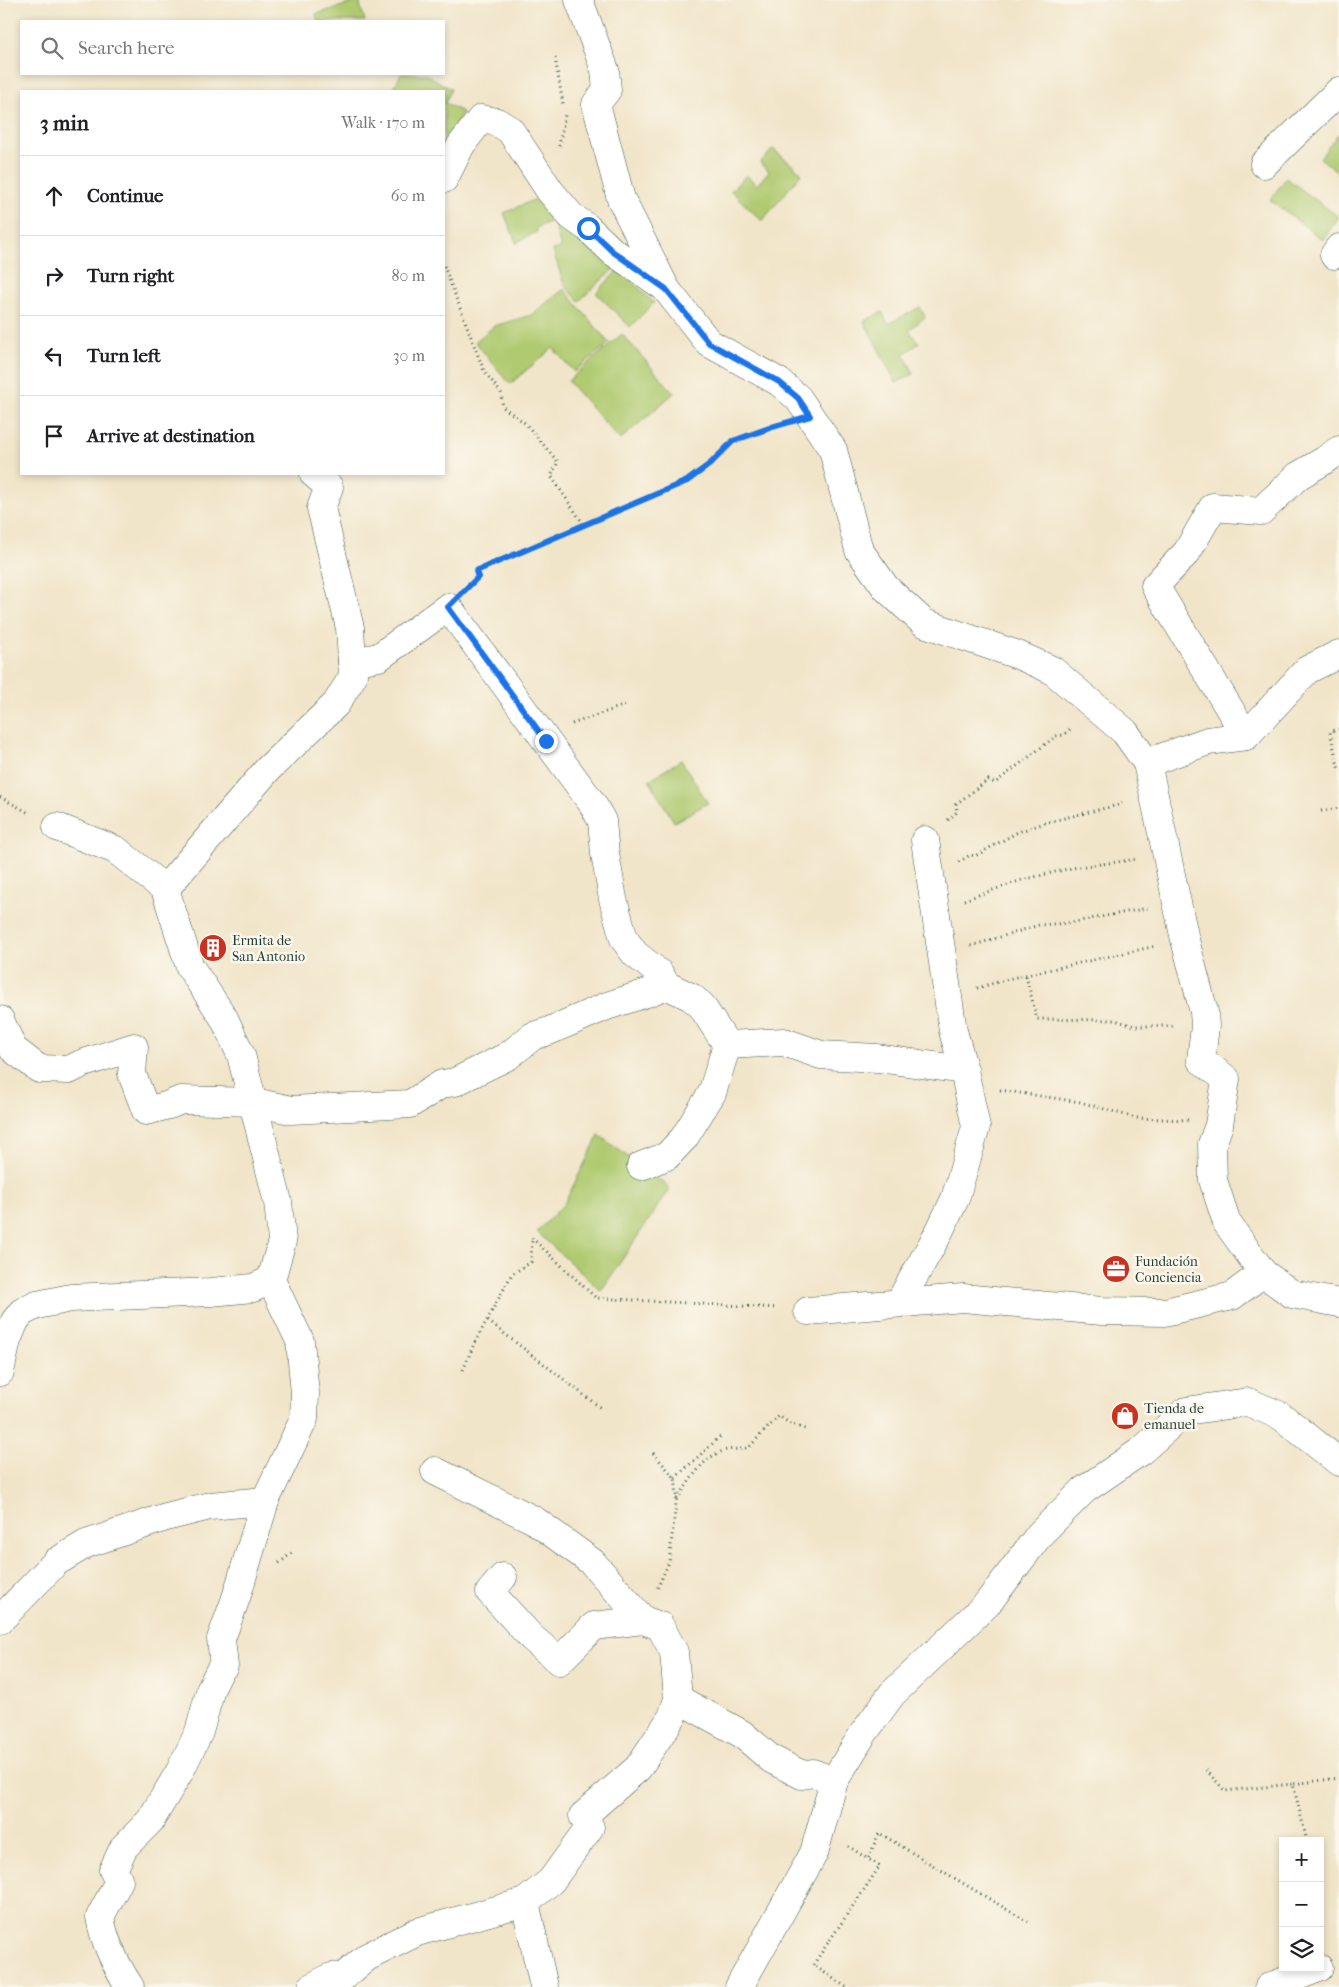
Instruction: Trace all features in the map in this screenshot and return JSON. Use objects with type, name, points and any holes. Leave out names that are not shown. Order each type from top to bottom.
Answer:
[{"type":"street","points":[[579,0],[605,70],[607,90],[596,104],[622,199],[666,289],[709,343],[779,382],[798,398],[834,450],[859,550],[886,588],[924,623],[1018,655],[1052,670],[1125,732],[1150,776],[1185,940],[1204,1012],[1204,1040],[1201,1060],[1226,1079],[1219,1125],[1212,1144],[1213,1180],[1227,1223],[1263,1273],[1292,1294],[1339,1303]]},
{"type":"street","points":[[1264,164],[1339,91]]},
{"type":"street","points":[[445,177],[461,144],[481,119],[497,122],[510,130],[550,190],[571,216],[588,228],[612,251],[666,289]]},
{"type":"street","points":[[1246,736],[1155,586],[1187,552],[1214,507],[1261,511],[1298,476],[1339,450]]},
{"type":"street","points":[[165,889],[268,769],[336,704],[353,676],[350,628],[321,508],[329,487],[315,475]]},
{"type":"street","points":[[352,662],[379,657],[448,607],[578,783],[602,821],[605,854],[613,900],[624,939],[635,954],[659,973],[666,985],[691,997],[701,1005],[727,1045]]},
{"type":"street","points":[[1150,776],[1208,741],[1246,736],[1307,670],[1339,654]]},
{"type":"street","points":[[56,827],[116,850],[165,889],[190,967],[224,1018],[241,1055],[278,1202],[282,1241],[271,1280],[300,1341],[305,1393],[304,1420],[265,1501],[236,1598],[221,1639],[224,1666],[222,1666],[211,1688],[199,1732],[180,1771],[150,1821],[124,1847],[114,1870],[119,1881],[100,1917],[110,1947],[130,1987]]},
{"type":"street","points":[[899,1303],[937,1236],[955,1199],[976,1127],[966,1078],[952,1031],[925,840]]},
{"type":"street","points":[[0,1020],[13,1049],[38,1069],[69,1070],[81,1064],[134,1047],[132,1074],[146,1111],[180,1100],[254,1102],[291,1110],[410,1104],[442,1084],[455,1082],[508,1056],[533,1036],[607,1006],[666,985]]},
{"type":"street","points":[[727,1045],[784,1042],[821,1055],[877,1058],[966,1078]]},
{"type":"street","points":[[641,1166],[667,1156],[684,1138],[712,1093],[727,1045]]},
{"type":"street","points":[[808,1311],[963,1298],[1102,1311],[1165,1312],[1232,1296],[1263,1273]]},
{"type":"street","points":[[0,1372],[7,1340],[15,1321],[22,1312],[37,1306],[71,1298],[211,1292],[253,1288],[271,1280]]},
{"type":"street","points":[[738,1987],[814,1853],[834,1781],[863,1734],[892,1694],[987,1604],[1040,1534],[1084,1490],[1141,1451],[1186,1411],[1248,1402],[1281,1416],[1339,1462]]},
{"type":"street","points":[[435,1471],[534,1520],[592,1562],[644,1620]]},
{"type":"street","points":[[0,1620],[56,1562],[86,1544],[166,1517],[210,1506],[265,1501]]},
{"type":"street","points":[[312,1987],[331,1977],[343,1977],[367,1957],[417,1932],[525,1902],[551,1881],[590,1828],[583,1816],[638,1768],[672,1717],[678,1699],[674,1652],[660,1626],[644,1620],[594,1626],[559,1660],[531,1636],[490,1592],[503,1577]]},
{"type":"street","points":[[678,1699],[742,1734],[771,1759],[802,1775],[812,1773],[834,1781]]},
{"type":"street","points":[[525,1902],[544,1987]]},
{"type":"street","points":[[1268,1987],[1313,1974],[1339,1962]]},
{"type":"path","points":[[550,190],[565,118],[555,58]]},
{"type":"path","points":[[445,269],[484,371],[501,393],[503,407],[526,424],[558,462],[551,476],[584,525]]},
{"type":"path","points":[[448,607],[478,577],[476,571],[687,481],[710,464],[733,441],[810,416]]},
{"type":"path","points":[[546,741],[576,721],[628,704]]},
{"type":"path","points":[[925,840],[957,812],[956,804],[988,780],[995,783],[1056,736],[1064,735],[1095,706]]},
{"type":"path","points":[[1339,728],[1330,732],[1339,770]]},
{"type":"path","points":[[931,880],[970,855],[975,856],[1018,832],[1048,822],[1118,805],[1150,776]]},
{"type":"path","points":[[1321,811],[1339,808]]},
{"type":"path","points":[[935,910],[1022,880],[1072,868],[1121,863],[1167,853]]},
{"type":"path","points":[[942,955],[1039,925],[1070,923],[1127,913],[1177,900]]},
{"type":"path","points":[[948,997],[1012,978],[1185,940]]},
{"type":"path","points":[[1026,976],[1037,1019],[1115,1020],[1134,1026],[1184,1026],[1204,1040]]},
{"type":"path","points":[[966,1078],[1080,1102],[1136,1118],[1184,1119],[1219,1125]]},
{"type":"path","points":[[463,1370],[474,1344],[512,1274],[531,1262],[532,1238],[596,1298],[679,1304],[744,1305],[808,1311]]},
{"type":"path","points":[[488,1321],[602,1409]]},
{"type":"path","points":[[677,1499],[688,1486],[693,1474],[706,1460],[733,1448],[744,1449],[750,1446],[779,1416],[792,1425],[808,1430]]},
{"type":"path","points":[[675,1478],[722,1435]]},
{"type":"path","points":[[644,1620],[669,1562],[677,1499],[675,1478],[654,1453]]},
{"type":"path","points":[[1206,1770],[1225,1791],[1339,1778]]},
{"type":"path","points":[[1293,1784],[1306,1837]]},
{"type":"path","points":[[821,1828],[880,1866],[813,1965],[846,1987]]},
{"type":"path","points":[[868,1859],[879,1834],[1028,1922]]},
{"type":"green space","points":[[359,1],[365,20],[318,20],[316,14]]},
{"type":"green space","points":[[400,75],[428,75],[451,89],[445,103],[445,90],[393,90]]},
{"type":"green space","points":[[445,103],[462,112],[445,144]]},
{"type":"green space","points":[[1339,135],[1339,173],[1320,158]]},
{"type":"green space","points":[[773,149],[802,173],[762,221],[731,191],[746,175],[757,185],[769,171],[760,163]]},
{"type":"green space","points":[[1286,178],[1339,217],[1323,240],[1270,200]]},
{"type":"green space","points":[[547,194],[560,225],[564,224],[616,267],[579,301],[564,285],[553,250],[561,248],[553,220],[536,228],[537,232],[519,241],[517,244],[504,213]]},
{"type":"green space","points":[[619,269],[654,303],[630,327],[596,293]]},
{"type":"green space","points":[[564,289],[609,343],[574,372],[553,348],[510,384],[475,342],[494,326],[531,315]]},
{"type":"green space","points":[[920,307],[925,317],[909,330],[919,343],[904,354],[914,374],[896,383],[864,321],[882,312],[888,324]]},
{"type":"green space","points":[[622,334],[674,393],[620,440],[568,381]]},
{"type":"green space","points":[[681,760],[708,803],[674,822],[649,780]]},
{"type":"green space","points":[[599,1135],[670,1188],[601,1291],[537,1232],[564,1204]]},
{"type":"place","name":"Ermita de San Antonio","points":[[213,948]]},
{"type":"place","name":"Fundación Conciencia","points":[[1116,1269]]},
{"type":"place","name":"Tienda de emanuel","points":[[1125,1416]]},
{"type":"route","points":[[546,741],[448,607],[478,577],[476,571],[687,481],[710,464],[733,441],[810,416],[798,398],[779,382],[709,343],[666,289],[612,251],[588,228]]}]
